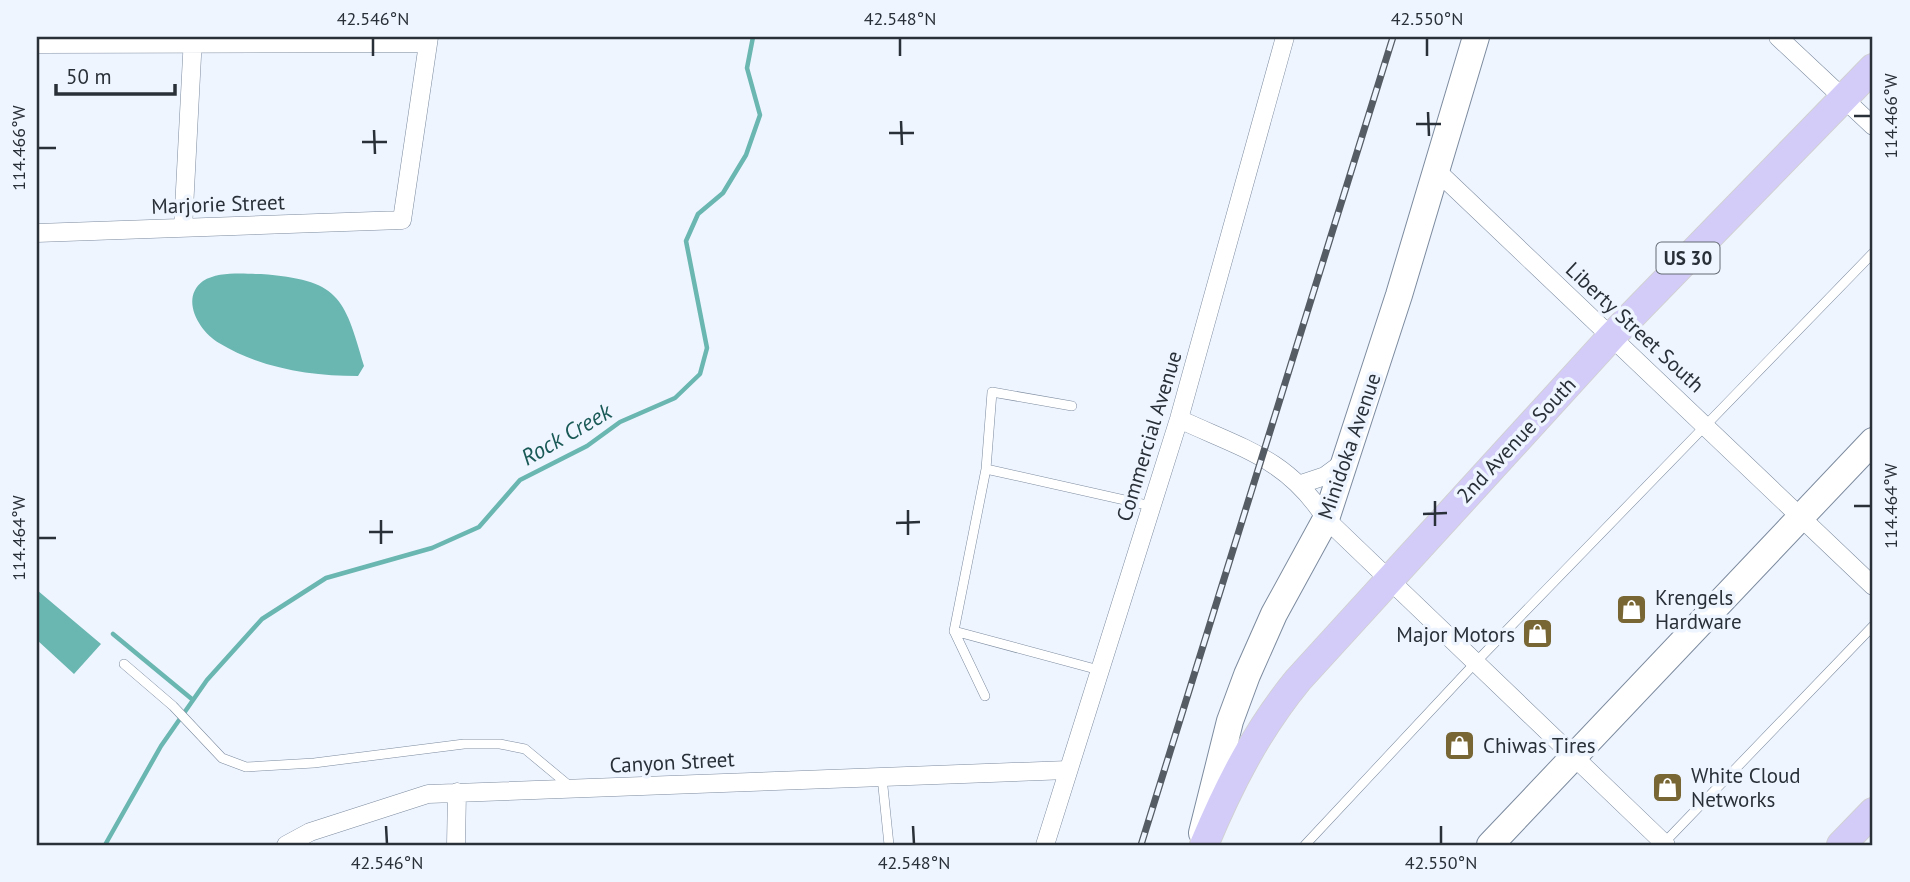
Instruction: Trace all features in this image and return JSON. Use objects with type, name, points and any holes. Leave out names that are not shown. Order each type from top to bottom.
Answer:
[{"type":"main road","name":"2nd Avenue South","points":[[1205,845],[1240,766],[1270,714],[1612,336],[1873,68]]},
{"type":"main road","points":[[1841,845],[1873,812]]},
{"type":"street","name":"Commercial Avenue","points":[[1045,845],[1179,419],[1285,37]]},
{"type":"street","name":"Minidoka Avenue","points":[[1199,845],[1214,780],[1247,675],[1274,614],[1326,519],[1437,171],[1476,37]]},
{"type":"street","points":[[1778,37],[1873,126]]},
{"type":"street","points":[[183,228],[192,40]]},
{"type":"street","points":[[37,44],[192,40],[428,40]]},
{"type":"street","name":"Marjorie Street","points":[[37,233],[402,220],[428,40]]},
{"type":"street","name":"Liberty Street South","points":[[1437,171],[1873,586]]},
{"type":"street","points":[[1179,419],[1262,456],[1301,484],[1326,519],[1477,661],[1664,845]]},
{"type":"street","points":[[1490,845],[1873,441]]},
{"type":"street","points":[[1301,484],[1325,476],[1345,461]]},
{"type":"street","name":"Canyon Street","points":[[286,845],[310,832],[428,794],[1068,770]]},
{"type":"street","points":[[456,845],[457,792]]},
{"type":"lane","points":[[1305,845],[1477,661],[1873,253]]},
{"type":"lane","points":[[985,696],[954,631],[986,469],[992,392],[1072,406]]},
{"type":"lane","points":[[986,469],[1151,506]]},
{"type":"lane","points":[[1664,845],[1873,626]]},
{"type":"lane","points":[[954,631],[1100,670]]},
{"type":"lane","points":[[124,664],[173,706],[222,758],[246,767],[314,763],[464,744],[500,744],[525,749],[573,789]]},
{"type":"lane","points":[[882,775],[889,845]]},
{"type":"shaded area","points":[[224,274],[261,274],[307,281],[334,296],[343,307],[357,342],[364,366],[358,376],[304,372],[251,359],[219,343],[205,331],[193,306],[196,288],[209,278]]},
{"type":"shaded area","points":[[37,590],[101,644],[74,674],[37,640]]},
{"type":"waterway","name":"Rock Creek","points":[[105,845],[161,746],[207,680],[262,619],[326,578],[432,548],[479,527],[520,480],[587,446],[620,422],[675,398],[700,374],[707,348],[686,241],[698,214],[723,193],[746,155],[760,115],[747,68],[753,37]]},
{"type":"waterway","points":[[113,634],[193,700]]},
{"type":"railway","points":[[1141,845],[1393,37]]},
{"type":"place","name":"Krengels Hardware","points":[[1632,609]]},
{"type":"place","name":"Major Motors","points":[[1538,634]]},
{"type":"place","name":"Chiwas Tires","points":[[1460,745]]},
{"type":"place","name":"White Cloud Networks","points":[[1668,787]]}]
